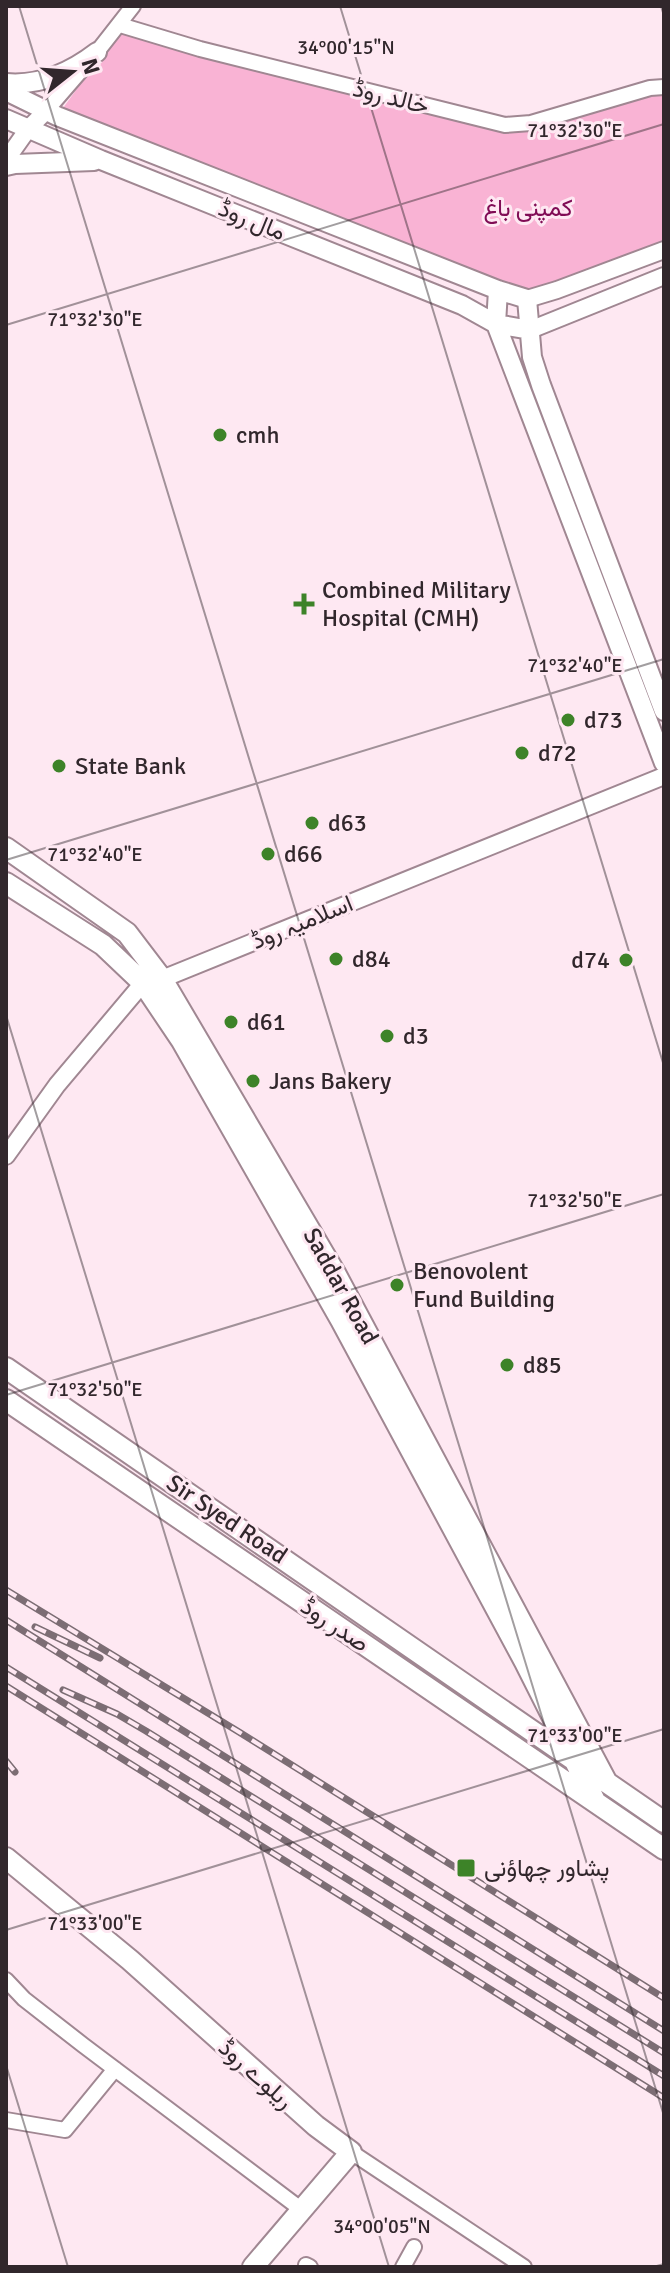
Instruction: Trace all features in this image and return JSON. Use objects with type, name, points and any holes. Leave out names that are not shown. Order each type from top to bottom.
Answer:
[{"type":"main road","points":[[6,83],[51,78],[81,64],[97,52]]},
{"type":"main road","name":"مال روڈ","points":[[6,91],[46,111],[527,299]]},
{"type":"main road","name":"مال روڈ","points":[[6,119],[462,305],[496,324],[530,330]]},
{"type":"main road","points":[[6,166],[101,160]]},
{"type":"main road","points":[[498,290],[496,324],[664,763]]},
{"type":"main road","points":[[527,299],[532,357],[541,385],[664,711]]},
{"type":"main road","name":"Saddar Road","points":[[6,848],[127,933],[153,981],[335,1273],[532,1658],[595,1801]]},
{"type":"main road","name":"Saddar Road","points":[[6,883],[153,981]]},
{"type":"main road","name":"Sir Syed Road","points":[[6,1368],[606,1781]]},
{"type":"main road","name":"صدر روڈ","points":[[6,1400],[664,1849]]},
{"type":"main road","name":"Saddar Road","points":[[532,1658],[606,1781]]},
{"type":"main road","points":[[606,1781],[664,1822]]},
{"type":"main road","name":"ریلوے روڈ","points":[[6,1858],[130,1960],[307,2119],[351,2152]]},
{"type":"main road","points":[[253,2267],[351,2152]]},
{"type":"street","points":[[6,160],[28,129],[97,52],[133,6]]},
{"type":"street","name":"خالد روڈ","points":[[120,25],[200,49],[505,125],[531,123],[650,88],[664,87]]},
{"type":"street","points":[[527,299],[664,250]]},
{"type":"street","points":[[530,330],[664,276]]},
{"type":"street","name":"اسلامیہ روڈ","points":[[6,1156],[57,1085],[153,981],[664,776]]},
{"type":"street","points":[[6,1980],[24,1999],[302,2210]]},
{"type":"street","points":[[6,2120],[65,2130],[115,2069]]},
{"type":"street","name":"ریلوے روڈ","points":[[351,2152],[524,2267]]},
{"type":"street","points":[[403,2267],[414,2247]]},
{"type":"green space","name":"کمپنی باغ","points":[[123,25],[505,125],[664,88],[664,248],[527,299],[58,115]]},
{"type":"railway","points":[[6,1590],[664,1998]]},
{"type":"railway","points":[[6,1620],[664,2031]]},
{"type":"railway","points":[[35,1627],[100,1658]]},
{"type":"railway","points":[[6,1667],[664,2076]]},
{"type":"railway","points":[[6,1686],[664,2098]]},
{"type":"railway","points":[[63,1690],[146,1731],[664,2053]]},
{"type":"railway","points":[[6,1761],[15,1772]]},
{"type":"place","name":"cmh","points":[[220,435]]},
{"type":"place","name":"Combined Military Hospital (CMH)","points":[[304,604]]},
{"type":"place","name":"d73","points":[[568,720]]},
{"type":"place","name":"d72","points":[[522,753]]},
{"type":"place","name":"State Bank","points":[[59,766]]},
{"type":"place","name":"d63","points":[[312,823]]},
{"type":"place","name":"d66","points":[[268,854]]},
{"type":"place","name":"d84","points":[[336,959]]},
{"type":"place","name":"d74","points":[[626,960]]},
{"type":"place","name":"d61","points":[[231,1022]]},
{"type":"place","name":"d3","points":[[387,1036]]},
{"type":"place","name":"Jans Bakery","points":[[253,1081]]},
{"type":"place","name":"Benovolent Fund Building","points":[[397,1285]]},
{"type":"place","name":"d85","points":[[507,1365]]},
{"type":"place","name":"پشاور چھاؤنی","points":[[466,1868]]}]
